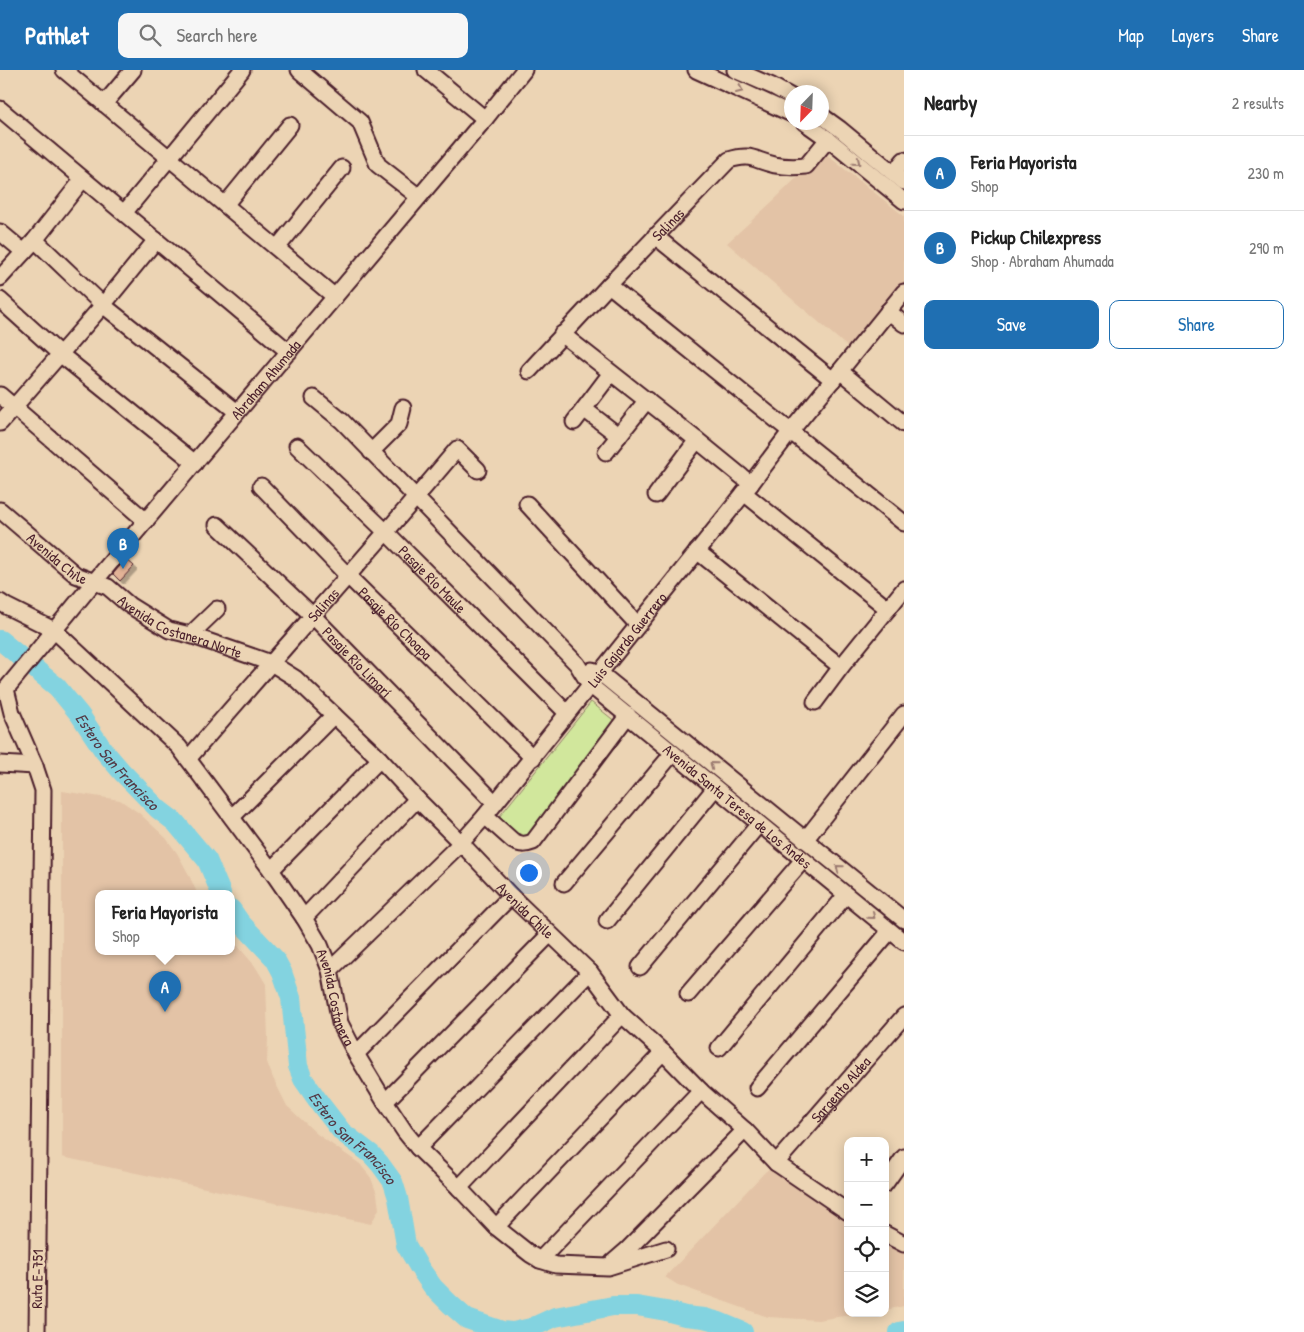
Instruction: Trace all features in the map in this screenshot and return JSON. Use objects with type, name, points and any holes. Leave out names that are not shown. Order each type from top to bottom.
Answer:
[{"type":"street","points":[[64,70],[335,297]]},
{"type":"street","points":[[104,104],[133,70]]},
{"type":"street","points":[[124,214],[242,70]]},
{"type":"street","points":[[299,70],[360,122],[378,165],[419,197]]},
{"type":"street","points":[[426,70],[485,119]]},
{"type":"street","name":"Abraham Ahumada","points":[[7,684],[289,352],[524,70]]},
{"type":"street","points":[[696,70],[784,110]]},
{"type":"street","points":[[735,70],[784,93]]},
{"type":"street","points":[[0,109],[289,352]]},
{"type":"street","points":[[829,121],[904,182]]},
{"type":"street","points":[[225,205],[290,125]]},
{"type":"street","points":[[815,130],[904,201]]},
{"type":"street","name":"Salinas","points":[[529,371],[728,160],[742,156],[756,158],[774,165],[806,166],[828,139]]},
{"type":"street","points":[[277,248],[342,168]]},
{"type":"street","points":[[0,278],[35,240],[83,179]]},
{"type":"street","points":[[0,232],[24,252]]},
{"type":"street","points":[[655,236],[836,376],[904,424]]},
{"type":"street","points":[[35,240],[103,305],[237,412]]},
{"type":"street","points":[[0,423],[103,305],[156,240]]},
{"type":"street","points":[[609,285],[904,523]]},
{"type":"street","name":"Luis Gajardo Guerrero","points":[[330,970],[461,843],[485,816],[533,758],[790,432],[904,292]]},
{"type":"street","points":[[0,300],[60,354],[195,463]]},
{"type":"street","points":[[888,310],[904,324]]},
{"type":"street","points":[[562,334],[697,440],[747,488],[888,609]]},
{"type":"street","points":[[574,422],[611,373]]},
{"type":"street","points":[[0,395],[146,521]]},
{"type":"street","name":"Avenida Santa Teresa de Los Andes","points":[[314,398],[342,421],[576,664],[590,685],[904,942]]},
{"type":"street","points":[[606,452],[647,400]]},
{"type":"street","points":[[371,452],[399,424],[404,408]]},
{"type":"street","points":[[584,409],[619,436]]},
{"type":"street","points":[[656,495],[697,440]]},
{"type":"street","name":"Pasaje Río Maule","points":[[297,446],[567,713]]},
{"type":"street","name":"Salinas","points":[[188,759],[458,449],[478,470]]},
{"type":"street","name":"Pasaje Río Choapa","points":[[261,486],[348,576],[533,758]]},
{"type":"street","points":[[528,504],[638,625]]},
{"type":"street","name":"Avenida Chile","points":[[0,510],[76,575],[94,582]]},
{"type":"street","name":"Pasaje Río Limarí","points":[[217,525],[313,616],[495,803]]},
{"type":"street","points":[[697,551],[841,667]]},
{"type":"street","name":"Avenida Costanera Norte","points":[[94,582],[108,587],[129,605],[169,630],[271,663]]},
{"type":"street","points":[[815,702],[904,589]]},
{"type":"street","name":"Avenida Costanera","points":[[0,602],[54,630],[179,747],[271,870],[320,945],[330,970],[340,1023],[385,1102],[418,1148],[496,1227],[530,1254],[540,1260],[556,1265],[608,1267],[666,1249]]},
{"type":"street","points":[[190,636],[217,609]]},
{"type":"street","name":"Avenida Chile","points":[[271,663],[295,678],[380,759],[511,896],[590,972],[622,1014],[663,1052],[701,1092],[745,1130],[776,1163]]},
{"type":"street","name":"Avenida Santa Teresa de Los Andes","points":[[576,664],[600,673],[904,920]]},
{"type":"street","name":"Ruta E-751","points":[[7,684],[12,713],[36,766],[43,790],[37,1332]]},
{"type":"street","points":[[232,816],[334,715]]},
{"type":"street","points":[[485,816],[513,841],[525,845],[533,842],[628,715]]},
{"type":"street","points":[[805,840],[903,719]]},
{"type":"street","points":[[564,883],[673,753]]},
{"type":"street","points":[[271,870],[380,759]]},
{"type":"street","points":[[0,764],[36,766]]},
{"type":"street","points":[[607,921],[715,788]]},
{"type":"street","points":[[304,918],[417,799]]},
{"type":"street","points":[[640,967],[759,824]]},
{"type":"street","points":[[688,994],[803,860]]},
{"type":"street","points":[[719,1048],[846,895]]},
{"type":"street","points":[[356,1054],[511,896]]},
{"type":"street","points":[[757,1088],[890,931]]},
{"type":"street","points":[[385,1102],[550,934]]},
{"type":"street","points":[[418,1148],[590,972]]},
{"type":"street","points":[[459,1188],[622,1014]]},
{"type":"street","name":"Sargento Aldea","points":[[776,1163],[902,1021]]},
{"type":"street","points":[[496,1227],[663,1052]]},
{"type":"street","points":[[540,1260],[701,1092]]},
{"type":"street","points":[[608,1267],[745,1130]]},
{"type":"street","points":[[886,1182],[904,1157]]},
{"type":"street","points":[[776,1163],[844,1209]]},
{"type":"street","points":[[889,1236],[904,1244]]},
{"type":"shaded area","points":[[823,152],[904,216],[904,284],[850,349],[727,243]]},
{"type":"shaded area","points":[[62,791],[120,800],[139,813],[166,838],[177,853],[196,890],[95,890],[95,955],[235,955],[235,943],[255,966],[266,984],[267,1062],[287,1106],[317,1134],[360,1164],[371,1178],[377,1194],[379,1209],[371,1224],[62,1157]]},
{"type":"shaded area","points":[[780,1169],[844,1212],[844,1316],[818,1320],[768,1317],[678,1285],[665,1277],[766,1171]]},
{"type":"shaded area","points":[[889,1239],[904,1247],[904,1306],[889,1309]]},
{"type":"green space","points":[[591,702],[617,723],[529,842],[519,841],[495,822]]},
{"type":"building","points":[[126,559],[134,566],[120,581],[113,574]]},
{"type":"waterway","name":"Estero San Francisco","points":[[0,640],[57,687],[80,715],[104,751],[122,772],[158,809],[175,822],[207,860],[220,890]]},
{"type":"waterway","name":"Estero San Francisco","points":[[235,915],[275,959],[282,972],[291,998],[298,1066],[303,1079],[342,1132],[371,1154],[393,1182],[398,1198],[406,1245],[419,1267],[433,1287],[467,1319],[502,1331],[512,1332]]},
{"type":"waterway","name":"Estero San Francisco","points":[[513,1332],[531,1328],[555,1317],[613,1306],[637,1306],[704,1318],[743,1332]]},
{"type":"waterway","name":"Estero San Francisco","points":[[899,1332],[904,1331]]},
{"type":"place","name":"Pickup Chilexpress","points":[[123,569]]},
{"type":"place","name":"Feria Mayorista","points":[[165,1012]]}]
